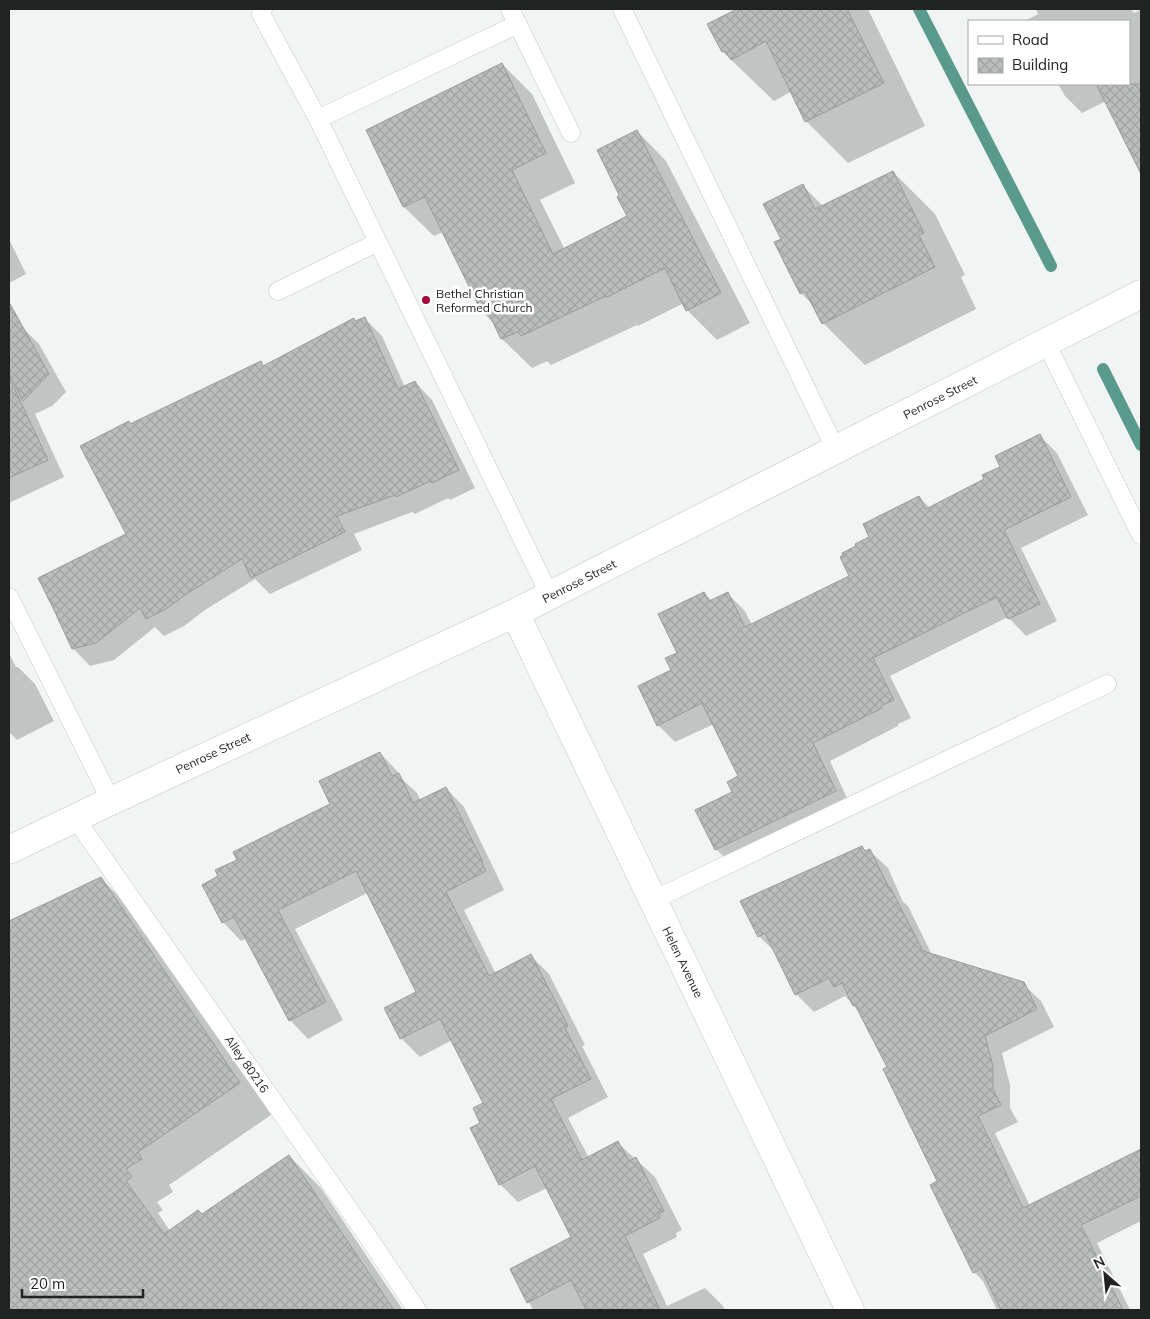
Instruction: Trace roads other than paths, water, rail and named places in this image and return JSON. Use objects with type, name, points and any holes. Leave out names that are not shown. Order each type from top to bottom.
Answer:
[{"type":"street","name":"Penrose Street","points":[[9,850],[111,800],[515,614],[1141,294]]},
{"type":"street","name":"Helen Avenue","points":[[515,614],[850,1310]]},
{"type":"lane","points":[[263,9],[261,14],[318,119],[550,596]]},
{"type":"lane","points":[[622,9],[836,450]]},
{"type":"lane","points":[[318,119],[514,16],[571,133]]},
{"type":"lane","points":[[278,292],[378,242]]},
{"type":"lane","points":[[1046,343],[1141,535]]},
{"type":"lane","points":[[9,598],[111,800]]},
{"type":"lane","points":[[653,900],[1107,684]]},
{"type":"lane","name":"Alley 80216","points":[[75,818],[358,1222],[417,1310]]},
{"type":"waterway","points":[[919,9],[1051,266]]},
{"type":"waterway","points":[[1103,369],[1141,445]]},
{"type":"place","name":"Bethel Christian Reformed Church","points":[[426,300]]}]
